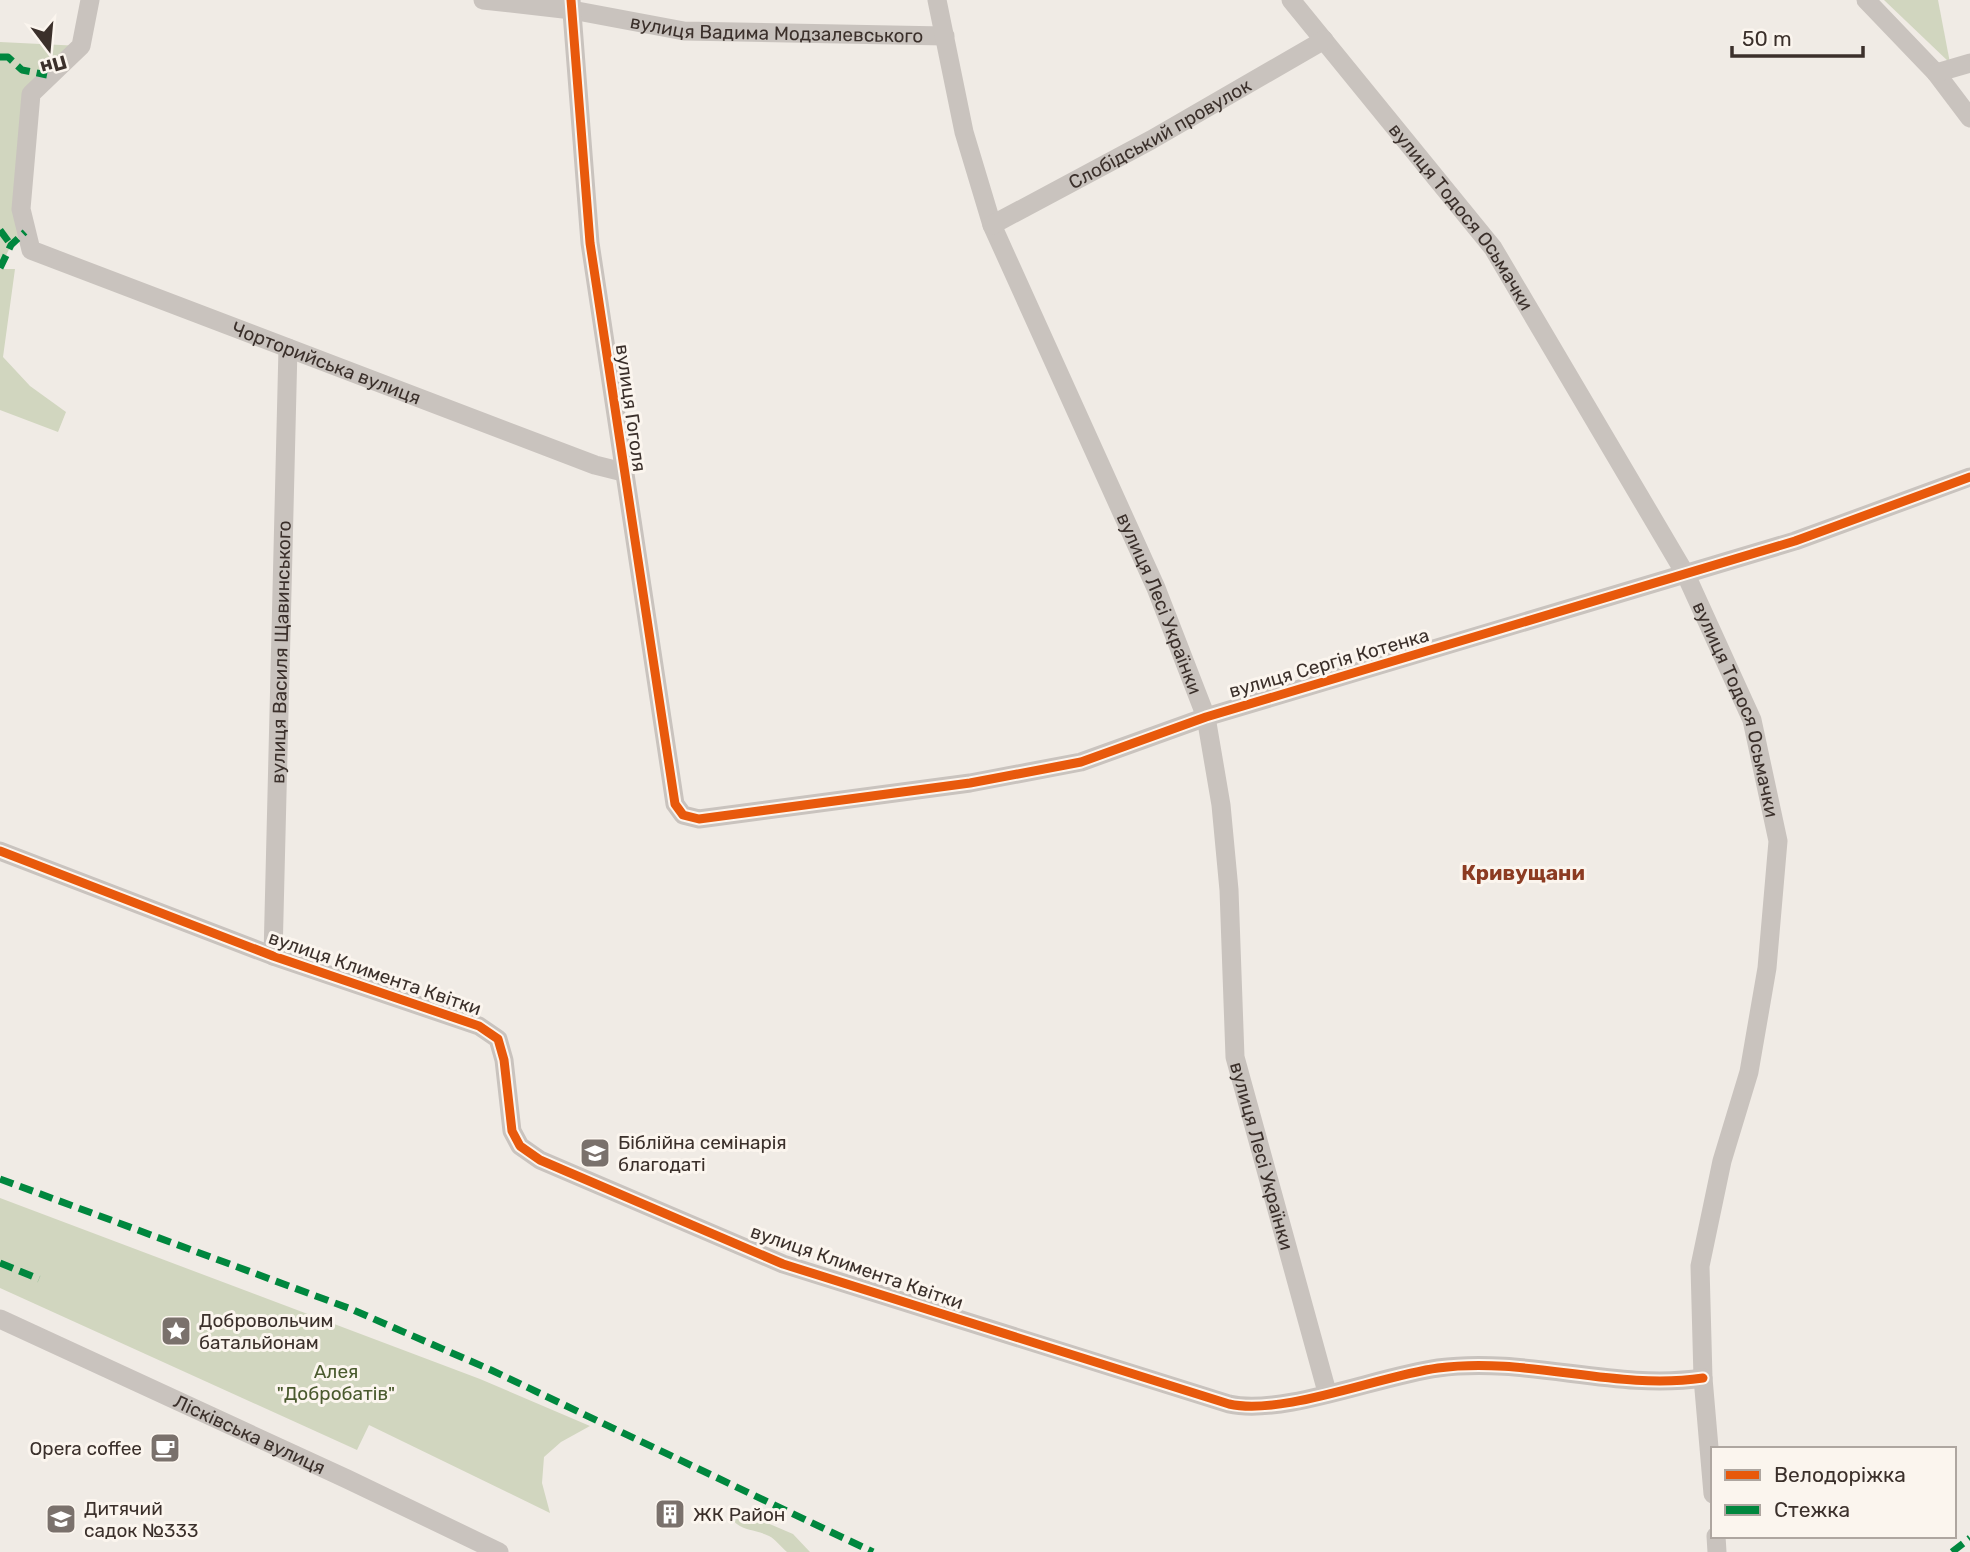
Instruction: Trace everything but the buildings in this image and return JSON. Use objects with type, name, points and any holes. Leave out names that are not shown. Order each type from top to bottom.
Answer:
[{"type":"street","name":"Чорторийська вулиця","points":[[90,0],[81,46],[31,94],[21,209],[31,250],[595,465],[623,472]]},
{"type":"street","name":"вулиця Вадима Модзалевського","points":[[483,0],[571,5],[684,31],[946,36]]},
{"type":"street","name":"вулиця Лесі Українки","points":[[937,0],[964,132],[992,225],[1156,588],[1206,717],[1230,890],[1235,1057],[1327,1392]]},
{"type":"street","name":"вулиця Тодося Осьмачки","points":[[1291,0],[1493,247],[1686,575],[1752,720],[1778,841],[1768,954],[1749,1072],[1722,1161],[1700,1266],[1703,1378],[1711,1471]]},
{"type":"street","points":[[1866,0],[1936,73],[1970,118]]},
{"type":"street","name":"вулиця Гоголя","points":[[571,5],[590,243],[676,804],[683,815]]},
{"type":"street","name":"Слобідський провулок","points":[[992,225],[1150,140],[1324,40]]},
{"type":"street","points":[[1936,73],[1970,63]]},
{"type":"street","name":"вулиця Василя Щавинського","points":[[273,957],[288,348]]},
{"type":"street","name":"вулиця Сергія Котенка","points":[[683,815],[699,818],[970,783],[1081,762],[1206,717],[1686,575],[1831,528],[1970,477]]},
{"type":"street","name":"вулиця Климента Квітки","points":[[0,851],[273,957],[479,1026],[498,1039],[504,1060],[512,1130],[520,1146],[540,1160],[783,1264],[1229,1404],[1243,1407],[1275,1405],[1436,1368],[1472,1365],[1520,1366],[1645,1383],[1703,1378]]},
{"type":"street","name":"Лісківська вулиця","points":[[0,1319],[499,1552]]},
{"type":"green space","points":[[1884,0],[1938,0],[1950,63]]},
{"type":"green space","points":[[0,42],[81,46],[31,94],[25,232],[11,245],[0,268]]},
{"type":"green space","points":[[0,269],[15,269],[3,357],[30,386],[66,412],[58,432],[0,410]]},
{"type":"green space","name":"Алея \"Добробатів\"","points":[[0,1198],[480,1379],[590,1426],[561,1442],[544,1457],[542,1483],[550,1513],[369,1425],[357,1450],[0,1288]]},
{"type":"green space","points":[[737,1510],[793,1534],[810,1552],[787,1552],[769,1536],[741,1527],[729,1514]]},
{"type":"marked path","points":[[0,57],[8,57],[22,70],[47,75]]},
{"type":"marked path","points":[[0,230],[11,245]]},
{"type":"marked path","points":[[0,268],[11,245],[25,232]]},
{"type":"marked path","points":[[0,1179],[351,1309],[491,1370],[873,1552]]},
{"type":"marked path","points":[[0,1263],[39,1279]]},
{"type":"marked path","points":[[1952,1552],[1970,1538]]},
{"type":"cycle path","points":[[571,0],[590,243],[675,804],[683,815],[699,819],[970,783],[1081,762],[1206,717],[1795,541],[1970,477]]},
{"type":"cycle path","points":[[0,851],[273,956],[479,1026],[498,1039],[504,1060],[512,1131],[520,1146],[540,1160],[783,1264],[1229,1404],[1276,1405],[1332,1394],[1414,1372],[1472,1366],[1505,1366],[1637,1380],[1703,1378]]},
{"type":"place","name":"Біблійна семінарія благодаті","points":[[595,1153]]},
{"type":"place","name":"Добровольчим батальйонам","points":[[176,1331]]},
{"type":"place","name":"Opera coffee","points":[[165,1448]]},
{"type":"place","name":"ЖК Район","points":[[670,1514]]},
{"type":"place","name":"Дитячий садок №333","points":[[61,1519]]},
{"type":"district","name":"Кривущани","points":[[1523,872]]}]
